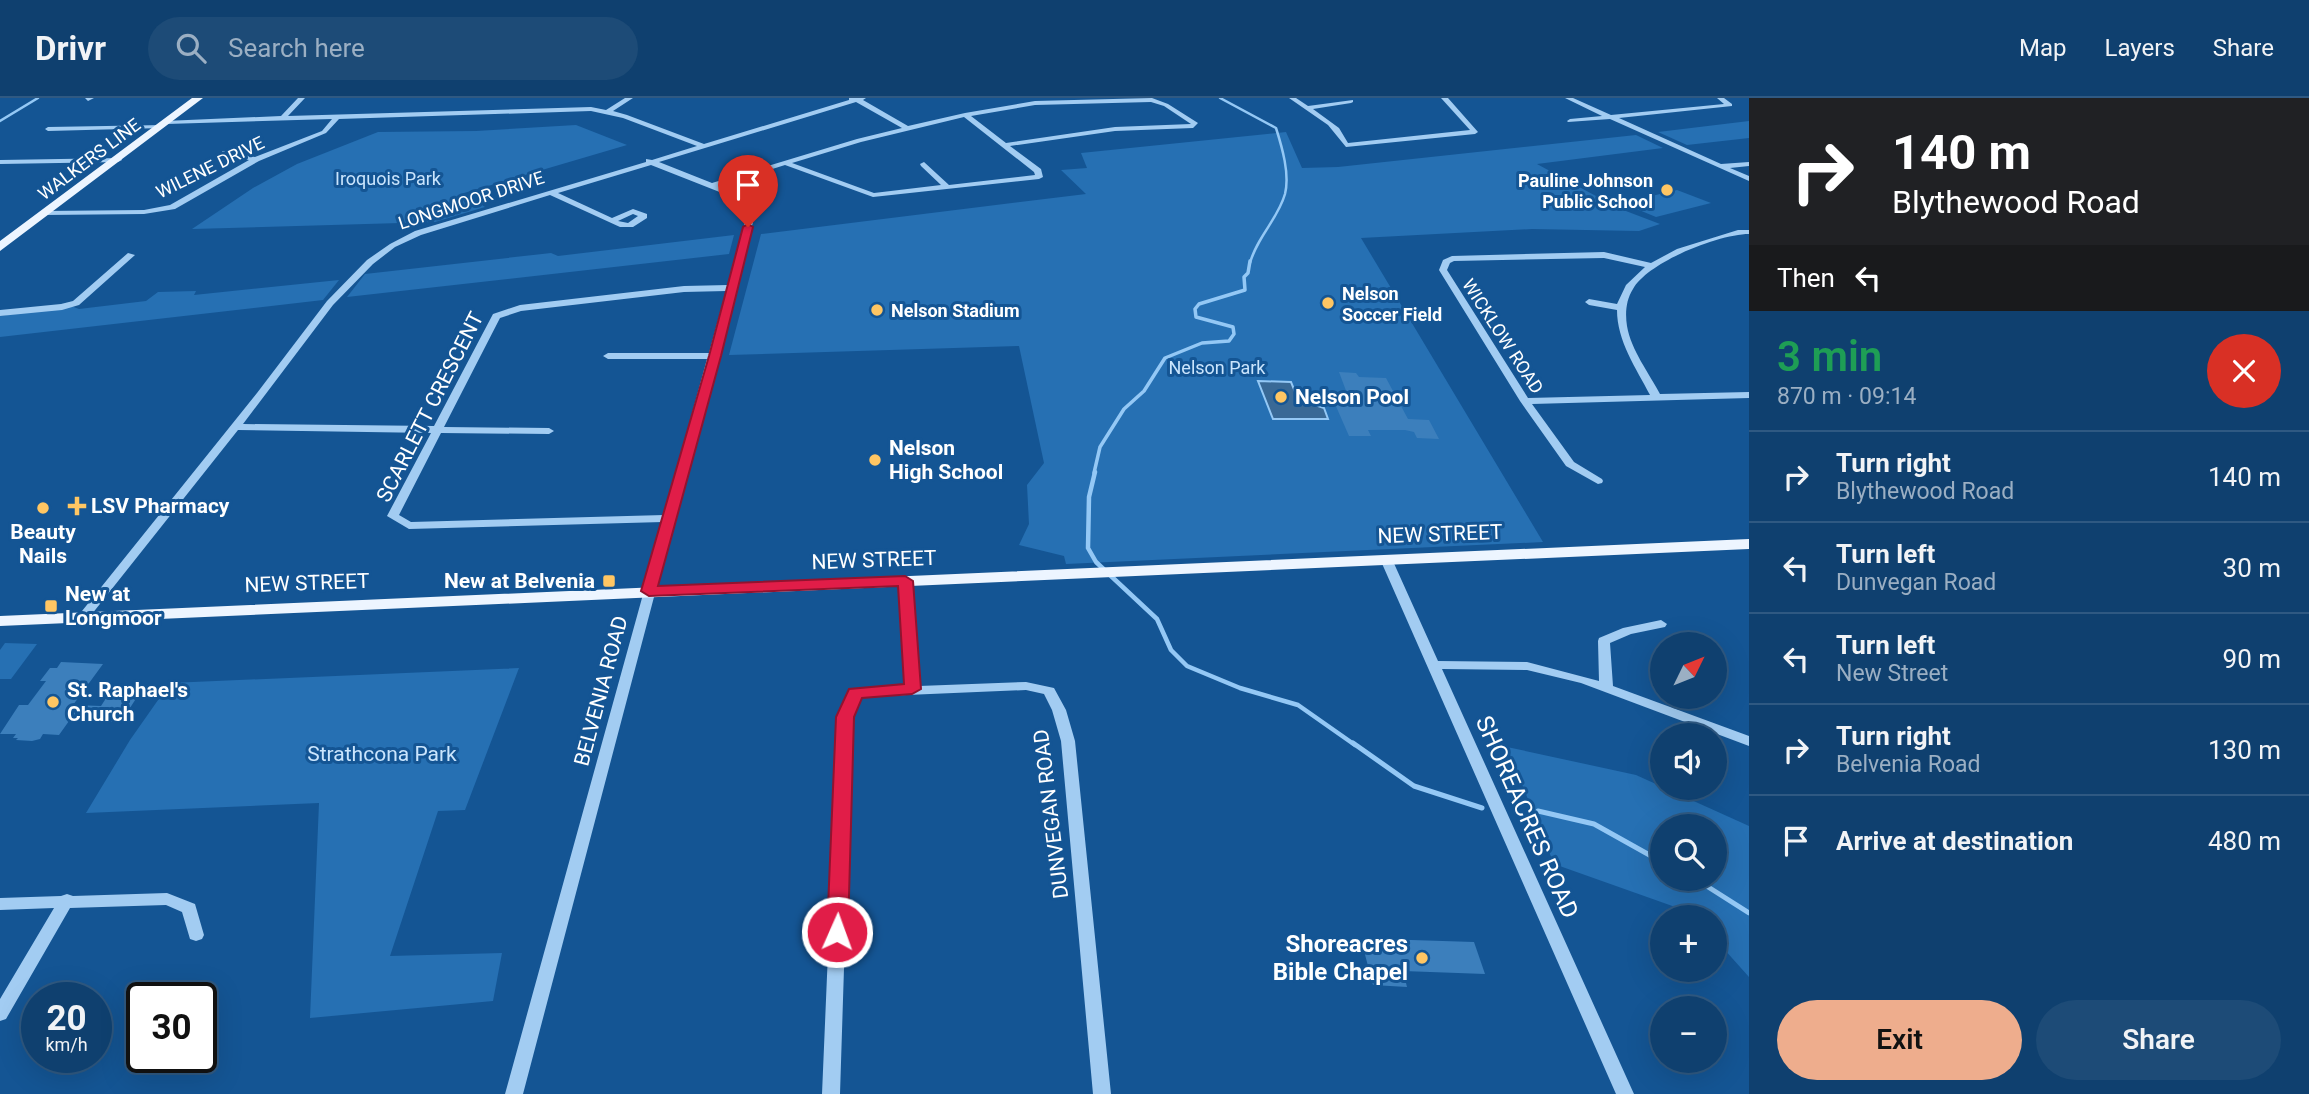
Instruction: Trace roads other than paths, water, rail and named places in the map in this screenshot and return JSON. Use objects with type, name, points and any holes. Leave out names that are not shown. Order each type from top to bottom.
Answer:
[{"type":"main road","name":"WALKERS LINE","points":[[0,247],[198,98]]},
{"type":"main road","name":"NEW STREET","points":[[0,621],[1749,544]]},
{"type":"street","points":[[282,119],[302,98]]},
{"type":"street","points":[[527,111],[534,98]]},
{"type":"street","points":[[608,111],[630,98]]},
{"type":"street","name":"LONGMOOR DRIVE","points":[[84,616],[352,277],[379,253],[418,233],[850,99],[863,98]]},
{"type":"street","points":[[1292,98],[1339,132],[1346,145],[1475,132],[1444,98]]},
{"type":"street","points":[[1568,98],[1614,116],[1749,179]]},
{"type":"street","points":[[1570,121],[1730,105],[1720,98]]},
{"type":"street","points":[[850,99],[862,102],[905,127]]},
{"type":"street","points":[[714,185],[905,127],[1035,103],[1144,99],[1166,105],[1195,123],[1193,126],[1115,130],[1005,145]]},
{"type":"street","points":[[1307,108],[1351,102]]},
{"type":"street","points":[[48,129],[580,109],[608,111],[701,145]]},
{"type":"street","points":[[784,163],[873,195],[1040,177],[1038,171],[965,115]]},
{"type":"street","name":"WILENE DRIVE","points":[[45,213],[144,212],[164,209],[257,159],[324,132],[336,118]]},
{"type":"street","points":[[225,153],[257,159]]},
{"type":"street","points":[[0,162],[118,160]]},
{"type":"street","name":"BELVENIA ROAD","points":[[514,1094],[753,207],[748,200],[649,161]]},
{"type":"street","points":[[924,164],[947,187]]},
{"type":"street","points":[[1721,166],[1749,164]]},
{"type":"street","points":[[549,192],[612,220]]},
{"type":"street","points":[[1657,398],[1622,325],[1622,307],[1632,283],[1650,265],[1680,250],[1738,232],[1749,232]]},
{"type":"street","points":[[0,313],[76,303],[131,255]]},
{"type":"street","name":"WICKLOW ROAD","points":[[1598,481],[1570,464],[1525,401],[1443,270],[1446,262],[1452,259],[1604,255],[1650,265]]},
{"type":"street","name":"SCARLETT CRESCENT","points":[[668,518],[409,526],[401,524],[393,516],[496,316],[520,308],[637,294],[731,288]]},
{"type":"street","points":[[1589,302],[1622,307]]},
{"type":"street","points":[[608,356],[715,356]]},
{"type":"street","points":[[1525,401],[1749,395]]},
{"type":"street","points":[[235,427],[549,430]]},
{"type":"street","name":"SHOREACRES ROAD","points":[[1386,559],[1625,1094]]},
{"type":"street","points":[[905,581],[912,689]]},
{"type":"street","points":[[1606,686],[1604,641],[1627,631],[1661,624]]},
{"type":"street","points":[[1436,666],[1527,666],[1606,686],[1749,741]]},
{"type":"street","name":"DUNVEGAN ROAD","points":[[831,1094],[845,717],[855,693],[1026,686],[1049,691],[1059,710],[1068,741],[1102,1094]]},
{"type":"street","points":[[0,904],[167,899],[189,908],[196,935]]},
{"type":"street","points":[[0,1014],[68,900]]},
{"type":"waterway","points":[[0,121],[38,98]]},
{"type":"waterway","points":[[1220,98],[1276,128],[1285,161],[1287,178],[1282,203],[1257,245],[1250,263]]},
{"type":"waterway","points":[[1094,473],[1100,447],[1124,409],[1144,391],[1165,358],[1202,343],[1229,341],[1234,334],[1233,327],[1196,317],[1195,309],[1199,304],[1245,290],[1244,277],[1248,273],[1250,261]]},
{"type":"waterway","points":[[1095,472],[1089,497],[1088,548],[1096,562],[1157,619],[1171,650],[1187,666],[1240,688],[1298,705],[1355,745]]},
{"type":"waterway","points":[[1353,743],[1414,786],[1482,808]]},
{"type":"waterway","points":[[1538,811],[1594,824],[1650,855]]},
{"type":"waterway","points":[[1714,891],[1749,913]]},
{"type":"place","name":"Pauline Johnson Public School","points":[[1667,190]]},
{"type":"place","name":"Nelson Soccer Field","points":[[1328,303]]},
{"type":"place","name":"Nelson Stadium","points":[[877,310]]},
{"type":"place","name":"Nelson Pool","points":[[1281,397]]},
{"type":"place","name":"Nelson High School","points":[[875,460]]},
{"type":"place","name":"LSV Pharmacy","points":[[77,506]]},
{"type":"place","name":"Beauty Nails","points":[[43,508]]},
{"type":"place","name":"New at Belvenia","points":[[609,581]]},
{"type":"place","name":"New at Longmoor","points":[[51,606]]},
{"type":"place","name":"St. Raphael's Church","points":[[53,702]]},
{"type":"place","name":"Shoreacres Bible Chapel","points":[[1422,958]]},
{"type":"park label","name":"Iroquois Park","points":[[388,178]]},
{"type":"park label","name":"Nelson Park","points":[[1217,367]]},
{"type":"park label","name":"Strathcona Park","points":[[382,754]]}]
